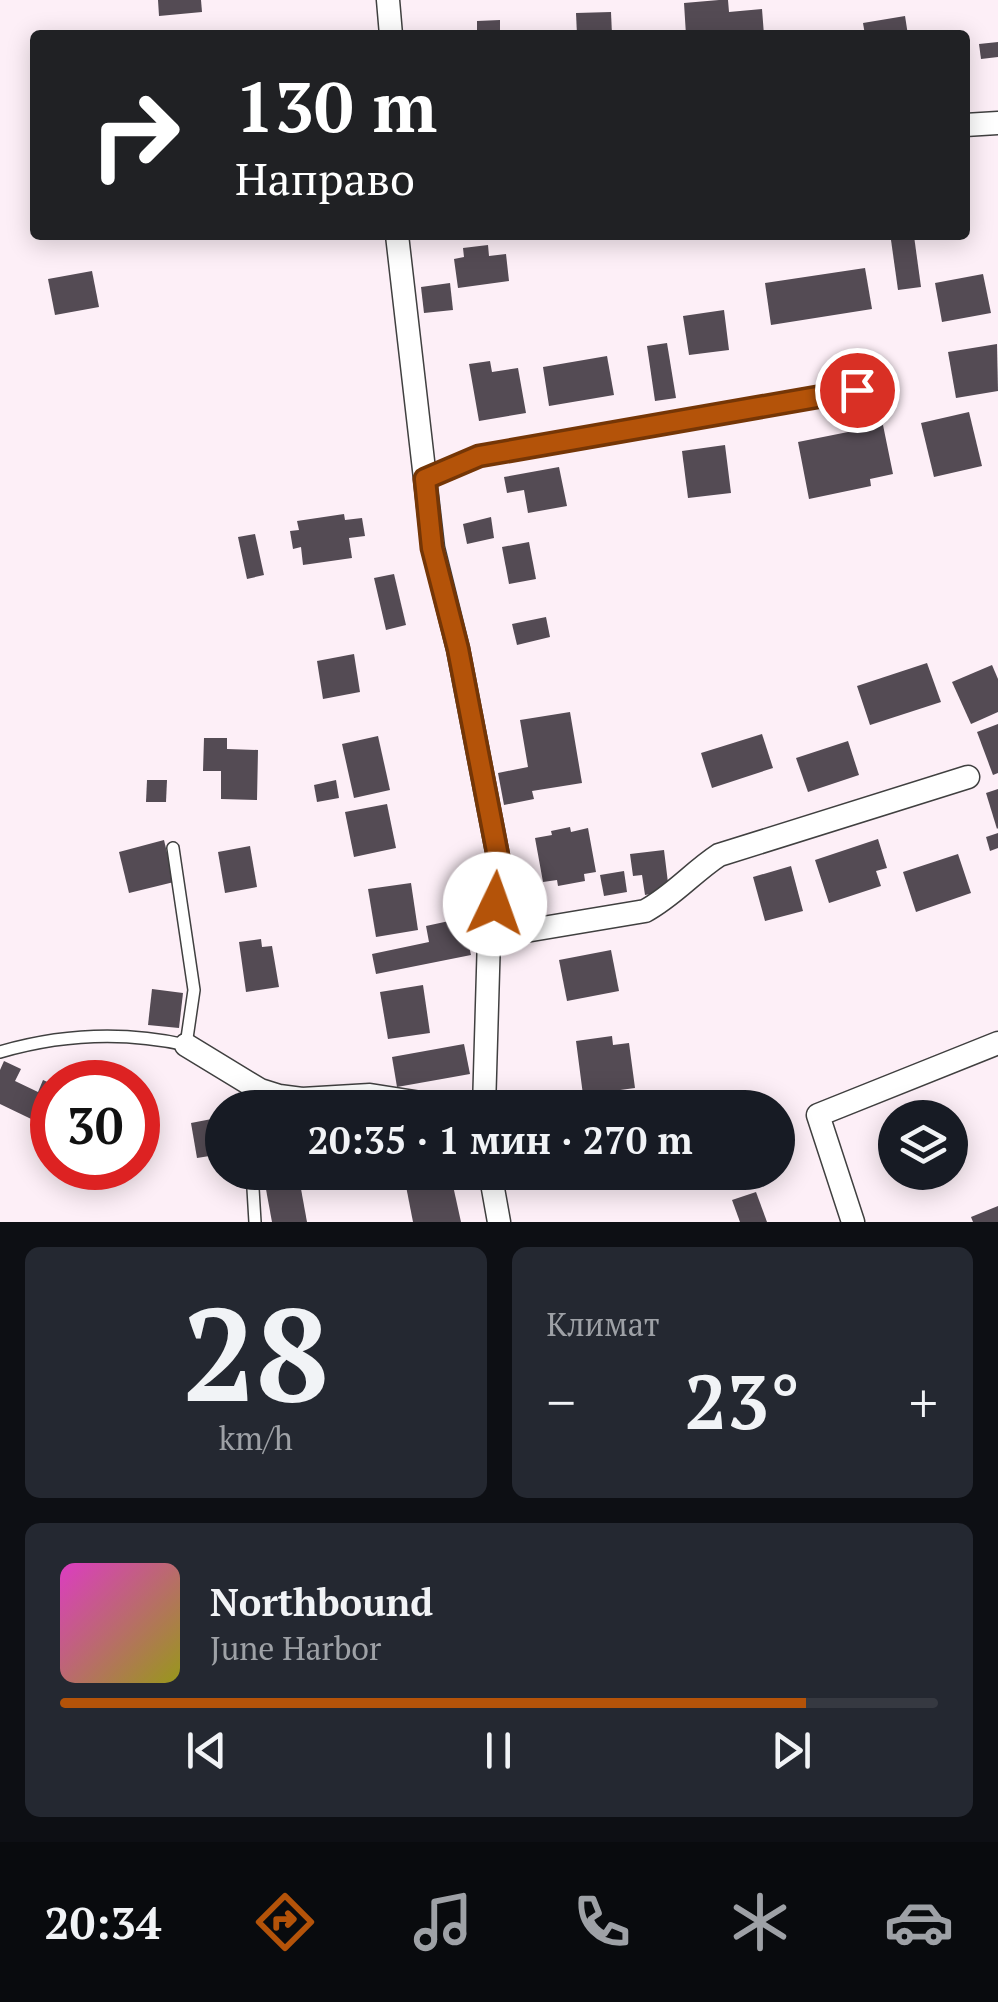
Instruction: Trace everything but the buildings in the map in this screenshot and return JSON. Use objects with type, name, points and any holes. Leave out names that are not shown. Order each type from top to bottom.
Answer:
[{"type":"street","points":[[388,0],[391,30]]},
{"type":"street","points":[[970,125],[998,123]]},
{"type":"street","points":[[398,240],[432,548],[458,649],[501,872],[489,937],[485,1090]]},
{"type":"street","points":[[489,937],[645,911],[668,898],[719,855],[968,777]]},
{"type":"street","points":[[853,1222],[818,1115],[998,1042]]},
{"type":"street","points":[[186,1046],[246,1090]]},
{"type":"street","points":[[493,1190],[499,1222]]},
{"type":"lane","points":[[425,479],[479,456],[857,390]]},
{"type":"lane","points":[[0,1052],[44,1039],[142,1035],[186,1046],[194,990],[173,848]]},
{"type":"lane","points":[[253,1190],[255,1222]]},
{"type":"route","points":[[495,904],[501,872],[458,649],[432,548],[425,479],[479,456],[857,390]]}]
